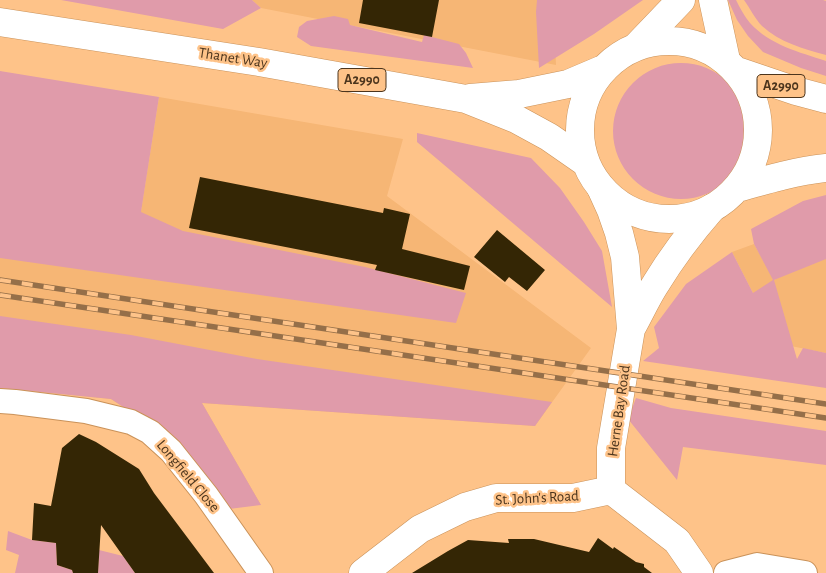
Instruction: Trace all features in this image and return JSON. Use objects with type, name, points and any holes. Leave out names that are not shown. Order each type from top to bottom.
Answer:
[{"type":"main road","points":[[638,45],[681,0]]},
{"type":"main road","points":[[714,0],[732,65],[752,96],[758,124],[756,152],[741,186]]},
{"type":"main road","name":"Thanet Way","points":[[0,22],[259,62],[466,99],[516,119],[549,137],[585,162]]},
{"type":"main road","points":[[732,65],[706,48],[684,41],[661,40],[638,45],[618,55],[601,70],[588,90],[580,114],[579,138],[585,162],[601,188],[616,202],[634,212],[653,218],[674,219],[694,216],[712,208],[741,186],[779,176],[826,168]]},
{"type":"main road","name":"A2990","points":[[732,65],[796,92],[826,99]]},
{"type":"main road","name":"Thanet Way","points":[[466,99],[519,94],[568,84],[601,70]]},
{"type":"main road","name":"Herne Bay Road","points":[[601,188],[612,210],[625,256],[631,329],[611,448],[611,490]]},
{"type":"main road","name":"Herne Bay Road","points":[[631,329],[676,252],[712,208]]},
{"type":"main road","points":[[611,490],[677,541],[699,573]]},
{"type":"main road","name":"St. John's Road","points":[[373,570],[420,529],[466,507],[496,498],[573,498],[611,490]]},
{"type":"street","name":"Longfield Close","points":[[0,401],[86,411],[131,422],[150,432],[171,452],[206,495],[261,573]]},
{"type":"street","points":[[726,573],[757,565],[804,573]]},
{"type":"shaded area","points":[[61,0],[252,0],[261,8],[223,29]]},
{"type":"shaded area","points":[[252,0],[553,0],[556,65],[261,8]]},
{"type":"shaded area","points":[[537,0],[643,0],[594,34],[539,68]]},
{"type":"shaded area","points":[[728,0],[736,0],[750,23],[767,37],[785,47],[826,61],[826,76],[763,52],[748,36],[737,20]]},
{"type":"shaded area","points":[[744,0],[826,1],[826,55],[792,44],[769,32],[759,23]]},
{"type":"shaded area","points":[[334,16],[348,19],[350,25],[422,42],[424,35],[459,44],[466,53],[473,68],[311,46],[297,37],[299,27],[307,21]]},
{"type":"shaded area","points":[[681,63],[707,68],[729,83],[744,105],[749,131],[744,157],[729,179],[707,194],[681,199],[655,194],[633,179],[618,157],[613,131],[618,105],[633,83],[655,68]]},
{"type":"shaded area","points":[[0,71],[159,97],[141,212],[183,231],[365,267],[466,293],[456,323],[0,258]]},
{"type":"shaded area","points":[[159,97],[403,139],[387,196],[591,348],[535,426],[202,403],[261,505],[163,433],[111,399],[0,388],[0,193],[141,211]]},
{"type":"shaded area","points":[[417,133],[531,158],[560,188],[602,251],[612,307],[417,142]]},
{"type":"shaded area","points":[[826,195],[826,259],[774,280],[797,359],[803,348],[826,353],[826,388],[643,361],[659,348],[654,327],[686,284],[732,252],[753,293],[773,280],[754,244],[751,229],[803,201]]},
{"type":"shaded area","points":[[754,244],[774,280],[826,253],[826,353],[700,328],[753,293],[732,252]]},
{"type":"shaded area","points":[[0,316],[131,335],[257,359],[552,402],[535,426],[202,403],[261,505],[229,509],[163,433],[111,399],[0,388]]},
{"type":"shaded area","points":[[636,398],[671,408],[826,431],[826,465],[683,447],[677,480],[628,419]]},
{"type":"shaded area","points":[[8,531],[32,540],[56,543],[57,565],[72,570],[73,573],[15,573],[19,555],[6,550]]},
{"type":"shaded area","points":[[99,550],[123,556],[135,573],[98,573]]},
{"type":"building","points":[[363,0],[439,0],[432,37],[359,23]]},
{"type":"building","points":[[200,177],[383,213],[384,208],[410,214],[402,249],[470,266],[464,290],[375,270],[377,265],[189,228]]},
{"type":"building","points":[[497,230],[545,270],[527,291],[509,277],[505,282],[474,257]]},
{"type":"building","points":[[79,434],[96,442],[139,469],[154,493],[214,573],[135,573],[101,525],[98,573],[73,573],[72,570],[57,565],[56,543],[32,540],[34,503],[51,506],[62,448]]},
{"type":"building","points":[[598,538],[636,562],[644,564],[644,567],[652,573],[412,573],[468,540],[509,543],[508,539],[534,539],[589,552]]},
{"type":"railway","points":[[0,280],[826,404]]},
{"type":"railway","points":[[0,295],[826,418]]}]
